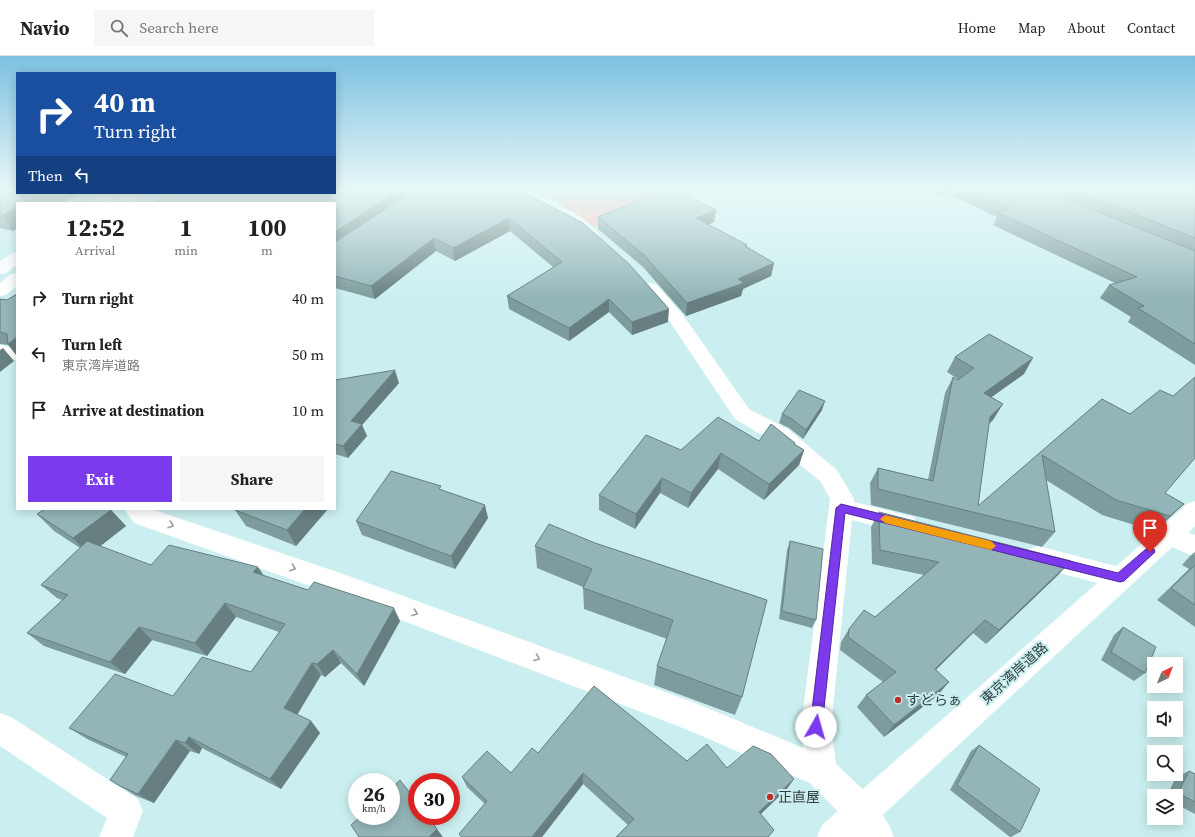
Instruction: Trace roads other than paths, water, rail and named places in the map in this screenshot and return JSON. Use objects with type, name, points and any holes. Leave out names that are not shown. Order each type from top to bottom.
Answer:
[{"type":"main road","points":[[582,225],[608,247]]},
{"type":"main road","points":[[0,269],[16,258]]},
{"type":"main road","points":[[636,272],[677,319],[742,414],[780,435],[829,476],[842,499],[816,727],[821,772]]},
{"type":"main road","points":[[0,291],[16,279]]},
{"type":"main road","points":[[0,351],[16,354]]},
{"type":"main road","points":[[841,508],[926,529]]},
{"type":"main road","points":[[137,510],[143,516],[346,587],[693,717],[821,772],[869,824]]},
{"type":"main road","name":"東京湾岸道路","points":[[834,837],[869,824],[1120,578],[1170,535],[1195,511]]},
{"type":"main road","points":[[1170,535],[1195,547]]},
{"type":"main road","points":[[1019,552],[1120,578]]},
{"type":"main road","points":[[0,728],[126,811],[116,837]]},
{"type":"place","name":"すどらぁ","points":[[898,700]]},
{"type":"place","name":"正直屋","points":[[770,797]]}]
